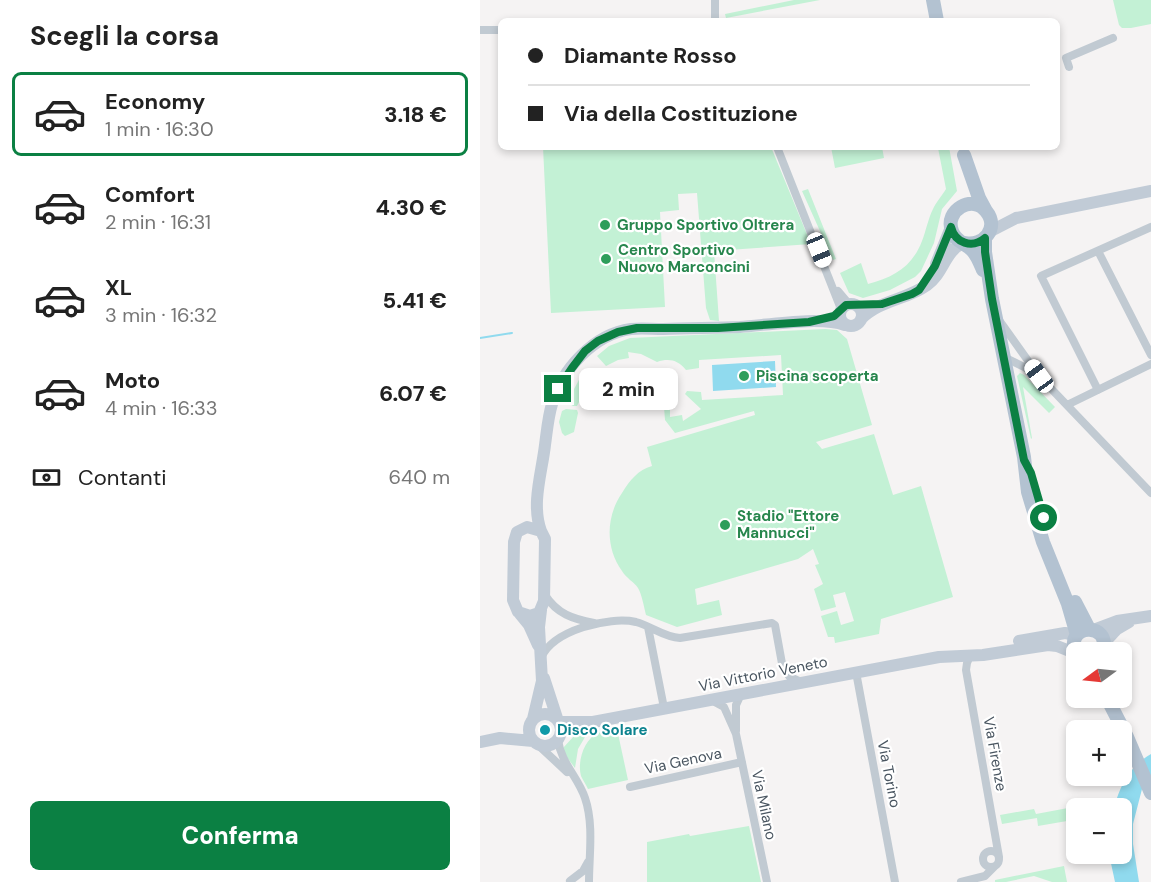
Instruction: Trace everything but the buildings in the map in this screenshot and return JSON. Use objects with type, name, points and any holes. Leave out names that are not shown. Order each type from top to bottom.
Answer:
[{"type":"main road","points":[[933,0],[936,18]]},
{"type":"main road","points":[[963,151],[967,192],[962,206],[954,213],[951,227],[956,237],[978,259],[992,299]]},
{"type":"main road","points":[[963,151],[979,198],[991,222],[985,252],[1024,460],[1031,473],[1055,552],[1079,612],[1084,632]]},
{"type":"main road","points":[[962,206],[975,204],[987,212]]},
{"type":"main road","points":[[964,243],[976,244],[987,235]]},
{"type":"main road","points":[[1084,632],[1101,635],[1102,642]]},
{"type":"main road","points":[[1076,642],[1084,632]]},
{"type":"main road","points":[[1132,749],[1151,793]]},
{"type":"street","points":[[715,0],[715,18]]},
{"type":"street","points":[[480,30],[498,30]]},
{"type":"street","points":[[1069,67],[1066,58],[1113,38]]},
{"type":"street","points":[[778,150],[831,280],[847,307],[861,311],[861,319]]},
{"type":"street","points":[[987,212],[994,216],[1016,218],[1151,193]]},
{"type":"street","points":[[987,235],[1016,218]]},
{"type":"street","points":[[919,290],[940,256],[951,227]]},
{"type":"street","points":[[1098,390],[1041,276],[1151,227]]},
{"type":"street","points":[[541,655],[529,626],[514,608],[514,542],[515,535],[529,519],[537,497],[554,397],[576,362],[598,341],[611,334],[630,329],[718,328],[833,321],[855,326],[869,312],[882,304],[919,290],[933,280],[953,249],[964,243]]},
{"type":"street","points":[[1098,251],[1151,355]]},
{"type":"street","points":[[809,322],[831,317],[847,307],[882,304]]},
{"type":"street","points":[[845,325],[840,317],[847,307]]},
{"type":"street","points":[[995,313],[1039,376],[1151,493]]},
{"type":"street","points":[[1004,352],[1023,355]]},
{"type":"street","points":[[1004,352],[1039,376]]},
{"type":"street","points":[[1067,405],[1151,364]]},
{"type":"street","points":[[1010,385],[1014,370],[1028,368]]},
{"type":"street","points":[[537,497],[538,520],[545,539],[544,594],[539,627],[542,671],[541,688],[529,734],[556,764],[573,777]]},
{"type":"street","points":[[520,529],[531,527],[541,531]]},
{"type":"street","points":[[544,594],[552,606],[564,614],[577,620],[597,624]]},
{"type":"street","points":[[520,614],[533,616],[541,610]]},
{"type":"street","name":"Via Vittorio Veneto","points":[[559,722],[593,722],[939,657],[958,651],[1038,637],[1084,632],[1117,621],[1145,617]]},
{"type":"street","name":"Via Vittorio Veneto","points":[[1108,642],[1117,629],[1145,617]]},
{"type":"street","points":[[541,655],[557,639],[597,624],[629,621],[677,638],[770,623],[775,625],[783,669],[790,677],[801,682]]},
{"type":"street","points":[[648,627],[664,708]]},
{"type":"street","name":"Via Vittorio Veneto","points":[[939,657],[970,656],[1048,645],[1066,649]]},
{"type":"street","name":"Via Firenze","points":[[970,656],[966,670],[999,857]]},
{"type":"street","points":[[542,671],[561,729],[558,739],[560,754],[583,792],[588,807],[589,882],[582,879],[568,881]]},
{"type":"street","name":"Via Torino","points":[[856,672],[895,882]]},
{"type":"street","name":"Via Milano","points":[[736,734],[736,705],[741,694]]},
{"type":"street","name":"Via Milano","points":[[706,700],[717,702],[724,707],[736,734],[767,882]]},
{"type":"street","points":[[480,742],[500,738],[538,715],[548,714],[559,722]]},
{"type":"street","name":"Via Vittorio Veneto","points":[[558,739],[593,722]]},
{"type":"street","points":[[500,738],[535,742],[548,746],[558,739]]},
{"type":"street","name":"Via Genova","points":[[630,787],[742,762]]},
{"type":"street","points":[[960,882],[986,879],[999,862],[997,852],[990,850],[985,853],[983,860],[986,879]]},
{"type":"street","points":[[568,881],[585,868],[589,859]]},
{"type":"street","points":[[983,860],[986,865],[994,867]]},
{"type":"green space","points":[[794,0],[820,0],[726,18],[725,14]]},
{"type":"green space","points":[[1113,0],[1151,0],[1151,24],[1122,28],[1119,25]]},
{"type":"green space","name":"Centro Sportivo Nuovo Marconcini","points":[[543,150],[772,150],[811,244],[714,251],[719,321],[710,320],[706,308],[697,193],[678,194],[679,210],[660,212],[665,307],[551,313]]},
{"type":"green space","points":[[832,150],[883,150],[884,158],[835,168]]},
{"type":"green space","points":[[938,150],[950,150],[957,191],[942,209],[934,243],[921,271],[915,277],[890,290],[863,298],[849,293],[840,273],[861,263],[868,284],[901,270],[913,258],[922,241],[933,209],[946,189]]},
{"type":"green space","points":[[808,189],[836,259],[833,260],[802,191]]},
{"type":"green space","points":[[837,330],[847,339],[872,425],[816,442],[822,449],[874,434],[893,495],[921,486],[953,597],[881,619],[879,634],[835,643],[834,637],[828,637],[821,616],[837,611],[841,625],[854,621],[845,592],[833,595],[836,607],[821,611],[814,589],[823,584],[815,565],[819,564],[813,549],[798,559],[695,589],[697,605],[719,600],[722,615],[677,627],[646,615],[638,588],[616,562],[610,542],[610,522],[617,502],[635,476],[652,466],[647,447],[755,415],[754,411],[675,433],[665,420],[664,407],[670,407],[670,417],[682,415],[683,421],[701,409],[685,394],[687,391],[701,392],[702,400],[783,395],[781,355],[699,360],[699,368],[686,370],[673,361],[657,362],[641,354],[628,352],[629,358],[606,366],[597,356],[609,346],[630,338]]},
{"type":"green space","points":[[1020,373],[1055,407],[1049,413],[1023,387],[1031,439],[1017,376]]},
{"type":"green space","points":[[587,374],[591,375],[594,384],[582,396],[577,406],[573,406],[567,402],[580,378]]},
{"type":"green space","points":[[577,410],[578,413],[574,432],[565,436],[559,422],[562,411]]},
{"type":"green space","points":[[617,729],[628,780],[588,789],[580,770],[585,746],[598,733]]},
{"type":"green space","points":[[588,732],[578,749],[575,768],[563,752],[563,748],[574,736]]},
{"type":"green space","points":[[1066,808],[1066,821],[1038,826],[1037,818],[1002,824],[1000,815],[1034,809],[1036,814]]},
{"type":"green space","points":[[749,826],[761,882],[647,882],[647,842]]},
{"type":"green space","points":[[1064,866],[1067,882],[1052,882],[1034,876],[995,882],[995,880]]},
{"type":"water","name":"Piscina scoperta","points":[[775,361],[776,387],[713,391],[712,365]]},
{"type":"water","points":[[1151,754],[1151,778],[1142,789],[1133,824],[1133,844],[1139,882],[1115,882],[1111,864],[1132,864],[1132,798],[1117,798],[1122,786],[1132,786],[1132,770]]},
{"type":"waterway","points":[[480,338],[512,333]]},
{"type":"place","name":"Gruppo Sportivo Oltrera","points":[[605,225]]},
{"type":"place","name":"Centro Sportivo Nuovo Marconcini","points":[[606,259]]},
{"type":"place","name":"Piscina scoperta","points":[[744,376]]},
{"type":"place","name":"Stadio \"Ettore Mannucci\"","points":[[725,525]]},
{"type":"place","name":"Disco Solare","points":[[545,730]]},
{"type":"route","points":[[558,389],[585,351],[598,341],[618,332],[637,328],[718,328],[809,322],[834,316],[846,305],[882,304],[912,294],[919,290],[935,266],[951,227],[956,237],[965,243],[976,244],[985,238],[992,299],[1024,460],[1031,473],[1044,518]]}]
